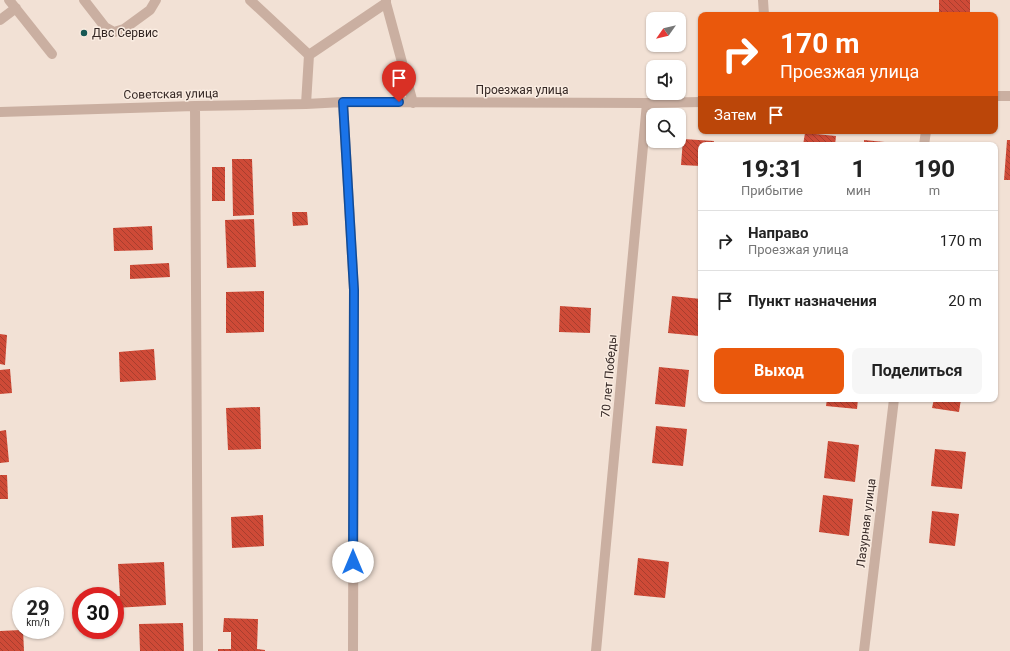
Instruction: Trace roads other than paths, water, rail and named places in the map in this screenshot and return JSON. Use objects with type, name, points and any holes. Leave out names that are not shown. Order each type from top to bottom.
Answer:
[{"type":"street","points":[[84,0],[105,27],[114,32],[124,29],[150,10],[156,0]]},
{"type":"street","points":[[250,0],[309,55]]},
{"type":"street","points":[[763,0],[764,12]]},
{"type":"street","points":[[309,55],[386,2],[413,103]]},
{"type":"street","points":[[0,20],[13,4],[52,54]]},
{"type":"street","points":[[306,104],[309,55]]},
{"type":"street","points":[[998,96],[1010,96]]},
{"type":"street","points":[[343,102],[354,290],[353,651]]},
{"type":"street","name":"Проезжая улица","points":[[343,102],[698,102]]},
{"type":"street","name":"Советская улица","points":[[0,112],[343,102]]},
{"type":"street","name":"70 лет Победы","points":[[596,651],[647,103]]},
{"type":"street","points":[[195,106],[198,651]]},
{"type":"street","name":"Лазурная улица","points":[[864,651],[894,402]]},
{"type":"place","name":"Двс Сервис","points":[[84,33]]}]
